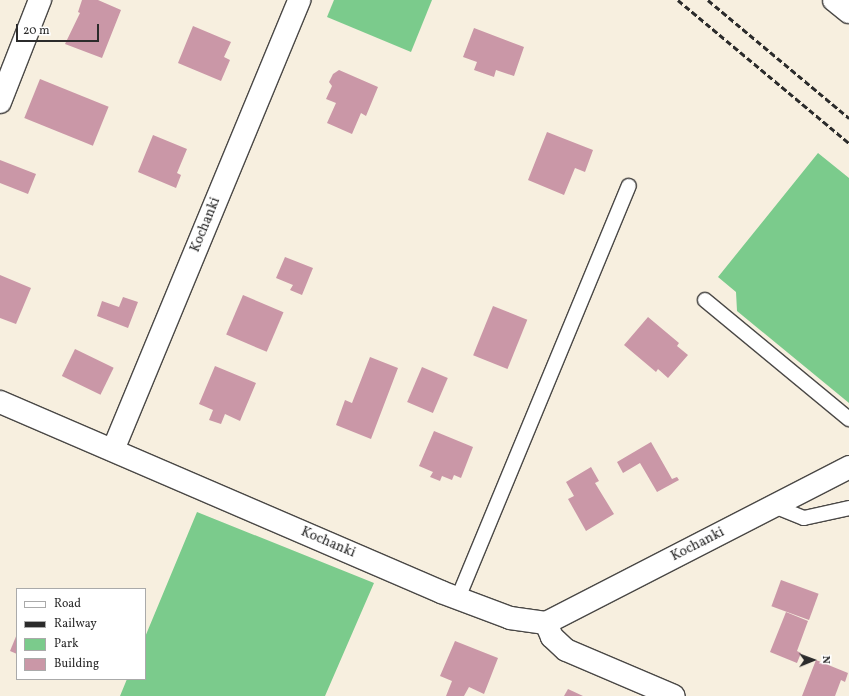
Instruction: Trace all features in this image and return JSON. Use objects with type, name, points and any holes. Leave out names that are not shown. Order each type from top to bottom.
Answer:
[{"type":"street","points":[[0,102],[40,0]]},
{"type":"street","name":"Kochanki","points":[[113,450],[299,0]]},
{"type":"street","points":[[834,0],[849,12]]},
{"type":"street","name":"Kochanki","points":[[0,402],[458,598],[510,618],[546,624],[849,467]]},
{"type":"street","points":[[546,624],[552,637],[566,650],[674,696]]},
{"type":"lane","points":[[458,598],[629,186]]},
{"type":"lane","points":[[705,300],[849,419]]},
{"type":"lane","points":[[774,506],[804,518],[849,508]]},
{"type":"green space","points":[[334,0],[432,0],[411,52],[327,17]]},
{"type":"green space","points":[[818,153],[849,178],[849,403],[737,311],[736,292],[718,277]]},
{"type":"green space","points":[[197,512],[374,583],[325,696],[120,696],[127,680],[146,680],[146,635]]},
{"type":"building","points":[[82,0],[98,0],[121,10],[102,58],[65,44],[80,13],[78,12]]},
{"type":"building","points":[[193,26],[231,42],[224,57],[230,60],[221,81],[178,63]]},
{"type":"building","points":[[474,28],[524,47],[514,76],[496,70],[494,77],[474,70],[477,62],[463,57]]},
{"type":"building","points":[[339,70],[378,87],[366,116],[361,113],[352,134],[327,123],[336,103],[326,99],[332,86],[329,82],[333,74]]},
{"type":"building","points":[[40,79],[109,107],[93,146],[24,118]]},
{"type":"building","points":[[547,132],[593,150],[585,172],[575,168],[564,195],[528,180]]},
{"type":"building","points":[[153,135],[187,149],[177,173],[181,175],[176,188],[138,172]]},
{"type":"building","points":[[0,160],[36,174],[28,194],[0,183]]},
{"type":"building","points":[[285,257],[313,268],[302,295],[290,290],[293,285],[276,278]]},
{"type":"building","points":[[0,275],[31,288],[16,324],[0,318]]},
{"type":"building","points":[[243,295],[284,312],[267,352],[226,335]]},
{"type":"building","points":[[123,297],[138,302],[128,328],[97,316],[102,301],[119,307]]},
{"type":"building","points":[[493,306],[527,320],[507,369],[473,355]]},
{"type":"building","points":[[648,317],[679,343],[677,346],[688,355],[668,378],[658,369],[656,372],[624,345]]},
{"type":"building","points":[[75,349],[114,368],[100,395],[62,376]]},
{"type":"building","points":[[370,357],[398,368],[371,439],[336,425],[345,400],[352,403]]},
{"type":"building","points":[[215,366],[256,383],[240,421],[225,414],[221,424],[209,420],[213,410],[199,404]]},
{"type":"building","points":[[422,367],[448,378],[433,413],[407,402]]},
{"type":"building","points":[[434,431],[473,447],[461,478],[454,475],[452,480],[442,476],[440,481],[430,477],[433,472],[419,466]]},
{"type":"building","points":[[651,442],[672,479],[677,477],[679,480],[657,492],[640,463],[623,473],[617,462]]},
{"type":"building","points":[[591,467],[599,481],[595,483],[614,514],[586,531],[568,499],[574,496],[566,482]]},
{"type":"building","points":[[781,580],[819,594],[809,620],[771,606]]},
{"type":"building","points":[[786,612],[808,621],[797,651],[801,653],[797,663],[770,652]]},
{"type":"building","points":[[16,636],[16,654],[10,651]]},
{"type":"building","points":[[455,641],[498,658],[484,694],[469,687],[464,696],[446,696],[452,681],[440,676]]},
{"type":"building","points":[[816,660],[848,673],[845,682],[841,680],[835,696],[802,696]]},
{"type":"building","points":[[568,689],[583,696],[564,696]]},
{"type":"railway","points":[[678,0],[849,143]]},
{"type":"railway","points":[[708,0],[849,118]]}]
